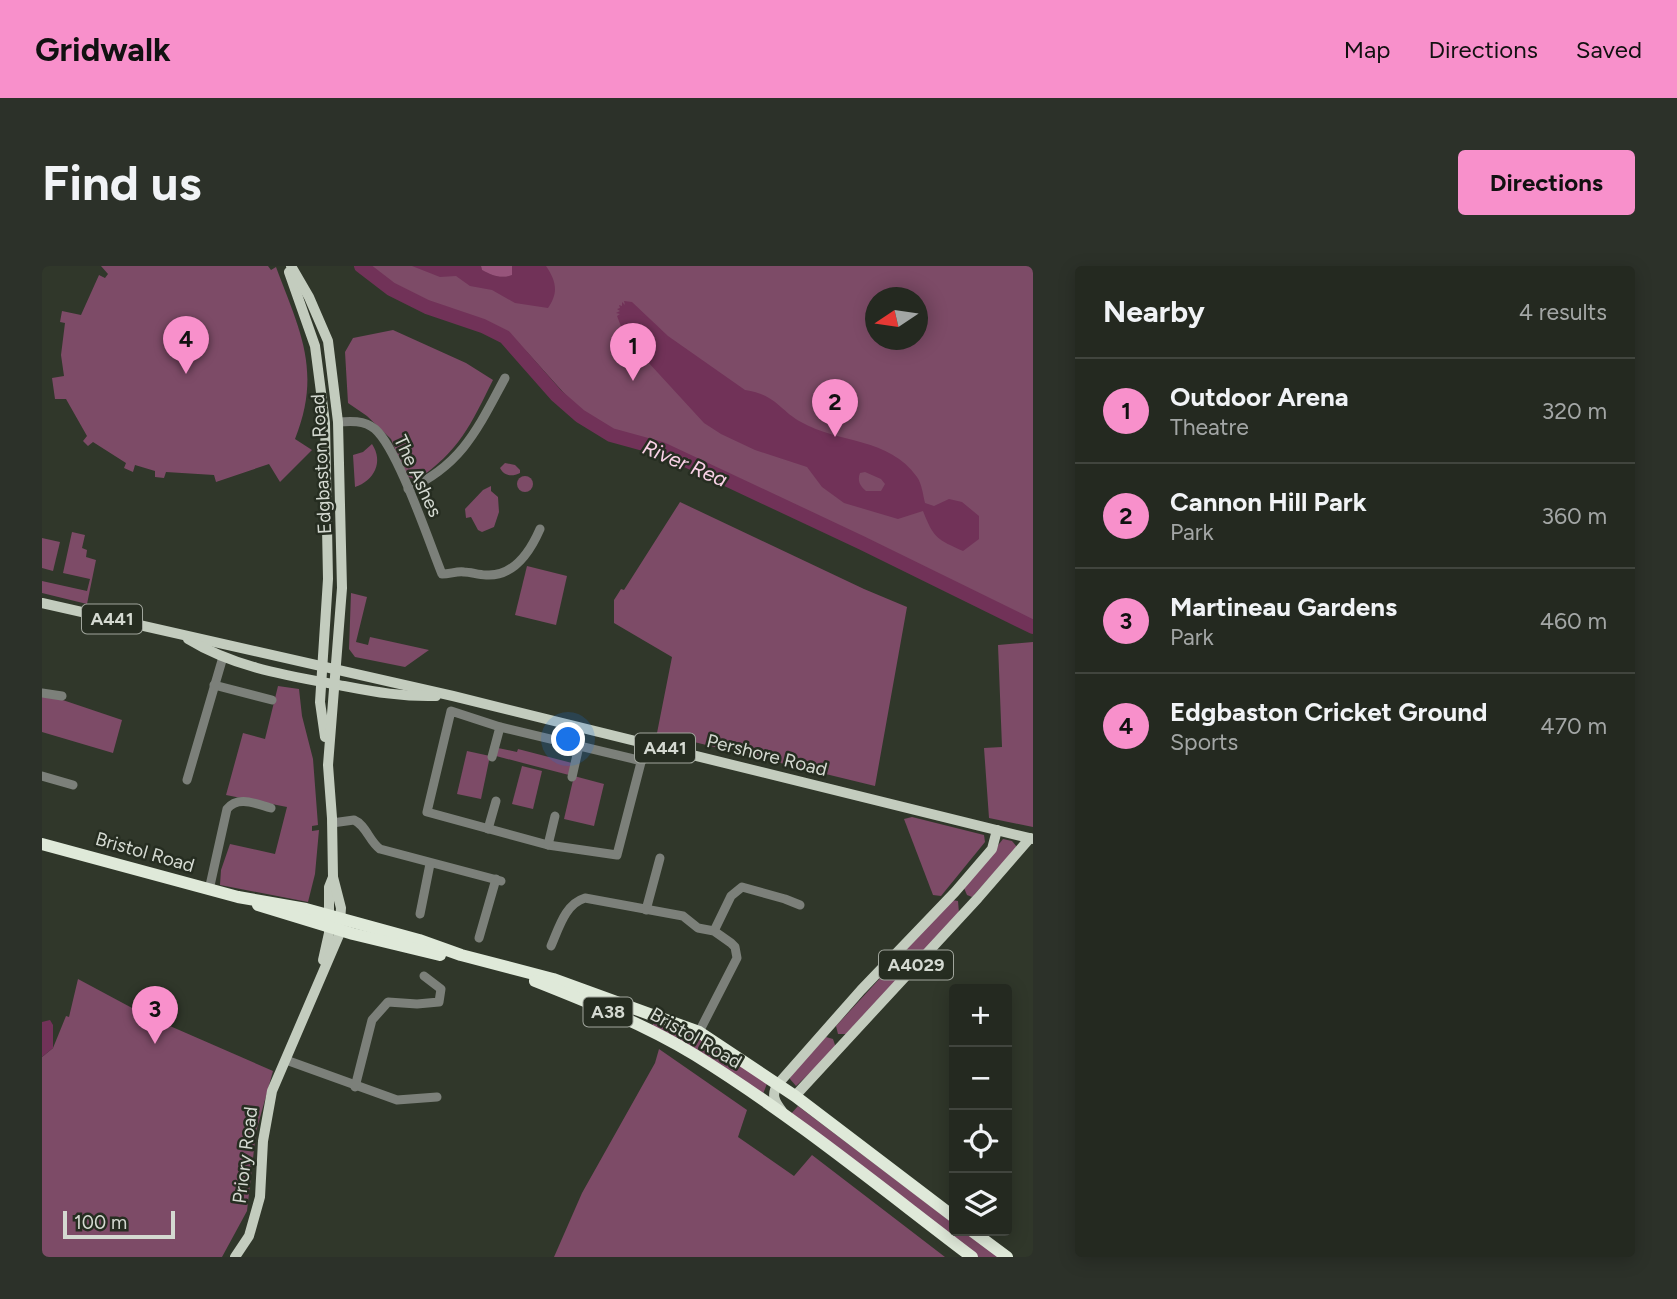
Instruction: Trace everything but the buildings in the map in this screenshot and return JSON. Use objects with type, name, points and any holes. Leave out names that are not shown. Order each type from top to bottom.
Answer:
[{"type":"highway","name":"Bristol Road","points":[[42,844],[209,890],[281,903],[334,923],[530,979],[606,1010],[693,1054],[788,1118],[972,1257]]},
{"type":"highway","name":"Bristol Road","points":[[334,923],[552,979],[699,1032],[778,1084],[949,1213]]},
{"type":"highway","points":[[979,1236],[1007,1257]]},
{"type":"main road","name":"Edgbaston Road","points":[[290,266],[309,297],[328,341],[338,422],[342,588],[336,670]]},
{"type":"main road","name":"Edgbaston Road","points":[[290,266],[315,346],[326,423],[328,579],[323,668]]},
{"type":"main road","points":[[315,346],[328,341]]},
{"type":"main road","points":[[326,423],[338,422]]},
{"type":"main road","points":[[327,502],[341,501]]},
{"type":"main road","name":"Pershore Road","points":[[42,603],[453,696],[1031,838]]},
{"type":"main road","name":"Pershore Road","points":[[182,635],[242,664],[321,682],[393,696],[453,696]]},
{"type":"main road","name":"Priory Road","points":[[235,1257],[249,1236],[260,1197],[265,1119],[272,1091],[320,978],[334,923],[341,908],[333,877],[328,758],[320,702],[323,668]]},
{"type":"main road","name":"Priory Road","points":[[328,758],[336,670]]},
{"type":"main road","name":"A4029","points":[[778,1084],[861,990],[956,892],[992,849],[997,830]]},
{"type":"main road","name":"A4029","points":[[794,1096],[1031,838]]},
{"type":"main road","points":[[956,892],[969,907]]},
{"type":"main road","points":[[827,1030],[843,1044]]},
{"type":"main road","points":[[778,1084],[774,1090],[774,1101],[788,1118]]},
{"type":"street","points":[[408,489],[428,480],[448,466],[470,441],[505,378]]},
{"type":"street","name":"The Ashes","points":[[338,422],[355,421],[373,428],[391,451],[442,574],[461,571],[487,576],[503,574],[529,551],[540,529]]},
{"type":"street","points":[[187,780],[223,657]]},
{"type":"street","points":[[214,685],[272,700]]},
{"type":"street","points":[[42,693],[62,696]]},
{"type":"street","points":[[642,761],[500,727],[451,711],[427,812],[548,845],[617,855],[642,761],[646,743]]},
{"type":"street","points":[[531,735],[535,717]]},
{"type":"street","points":[[492,757],[500,727]]},
{"type":"street","points":[[572,778],[579,747]]},
{"type":"street","points":[[42,776],[73,785]]},
{"type":"street","points":[[209,890],[227,809],[231,804],[243,801],[271,808]]},
{"type":"street","points":[[488,829],[496,801]]},
{"type":"street","points":[[548,845],[555,817]]},
{"type":"street","points":[[332,823],[358,821],[371,842],[380,849],[499,880],[479,938]]},
{"type":"street","points":[[646,910],[660,858]]},
{"type":"street","points":[[420,914],[430,864]]},
{"type":"street","points":[[714,931],[731,895],[742,887],[800,905]]},
{"type":"street","points":[[551,946],[569,907],[575,901],[585,898],[683,916],[698,928],[714,931],[731,943],[737,958],[699,1032]]},
{"type":"street","points":[[355,1087],[372,1020],[388,1002],[439,1002],[441,989],[424,976]]},
{"type":"street","points":[[286,1060],[397,1100],[437,1097]]},
{"type":"shaded area","points":[[101,266],[268,266],[271,270],[276,267],[305,352],[307,392],[295,439],[312,450],[280,482],[269,464],[216,482],[214,475],[166,472],[164,478],[155,477],[155,471],[135,465],[133,472],[124,468],[126,463],[93,442],[88,446],[83,441],[87,436],[66,399],[55,399],[52,378],[64,376],[61,355],[65,323],[60,322],[62,311],[81,315],[99,275],[105,278],[108,274]]},
{"type":"shaded area","points":[[366,266],[1033,266],[1033,621],[663,444],[610,429],[582,413],[527,352],[499,330],[394,287]]},
{"type":"shaded area","points":[[412,266],[481,266],[482,270],[501,277],[512,275],[512,266],[546,266],[554,282],[555,292],[548,308],[515,303],[492,290],[470,286],[456,276],[440,277]]},
{"type":"shaded area","points":[[481,266],[512,266],[512,275],[493,275],[482,270]]},
{"type":"shaded area","points":[[624,301],[632,302],[668,336],[745,390],[771,399],[801,422],[878,448],[906,464],[917,477],[925,503],[934,506],[949,499],[962,502],[979,516],[979,539],[963,551],[937,537],[923,511],[898,519],[844,503],[822,487],[807,467],[755,450],[704,423],[625,337],[617,316],[620,314],[616,313],[620,311],[617,309],[620,308],[619,305],[622,306],[622,302],[625,305]],"holes":[[[865,472],[881,479],[885,484],[881,491],[866,491],[859,478],[860,473]]]},
{"type":"shaded area","points":[[393,330],[466,363],[493,380],[454,447],[417,480],[406,476],[391,439],[367,416],[348,403],[345,352],[353,338]]},
{"type":"shaded area","points":[[372,444],[377,457],[375,470],[372,476],[355,487],[353,455],[363,452]]},
{"type":"shaded area","points":[[505,463],[515,465],[520,473],[504,473],[500,468]]},
{"type":"shaded area","points":[[522,476],[528,476],[533,484],[531,490],[522,492],[517,487],[517,481]]},
{"type":"shaded area","points":[[491,486],[491,491],[498,497],[499,512],[494,527],[482,532],[471,517],[466,518],[465,509],[483,490]]},
{"type":"shaded area","points":[[680,502],[907,607],[875,786],[657,733],[672,657],[614,623],[614,600],[621,589],[624,590]]},
{"type":"shaded area","points":[[72,532],[85,535],[82,548],[87,550],[86,557],[96,560],[87,604],[42,593],[42,581],[87,591],[90,579],[63,573]]},
{"type":"shaded area","points":[[42,538],[60,542],[53,571],[42,568]]},
{"type":"shaded area","points":[[527,566],[567,576],[556,625],[515,615]]},
{"type":"shaded area","points":[[351,593],[367,597],[356,642],[368,645],[370,637],[429,650],[405,667],[355,657],[349,649]]},
{"type":"shaded area","points":[[1033,642],[1033,827],[989,818],[984,748],[1002,747],[998,645]]},
{"type":"shaded area","points":[[278,686],[299,689],[302,716],[313,759],[318,825],[312,826],[312,831],[319,830],[315,874],[308,902],[220,885],[221,870],[230,844],[275,854],[287,807],[226,795],[243,733],[265,739]]},
{"type":"shaded area","points":[[42,693],[122,720],[113,753],[42,732]]},
{"type":"shaded area","points":[[498,748],[517,752],[518,749],[572,763],[569,775],[496,756]]},
{"type":"shaded area","points":[[467,751],[490,756],[481,799],[457,794]]},
{"type":"shaded area","points":[[522,766],[542,771],[533,809],[512,804]]},
{"type":"shaded area","points":[[574,776],[604,784],[594,826],[564,819]]},
{"type":"shaded area","points":[[912,817],[984,835],[985,842],[941,896],[933,895],[904,819]]},
{"type":"shaded area","points":[[1003,839],[1012,841],[1017,847],[972,897],[967,895],[964,888]]},
{"type":"shaded area","points":[[952,900],[958,901],[959,913],[846,1034],[838,1034],[836,1026]]},
{"type":"shaded area","points":[[78,979],[147,1016],[273,1071],[256,1132],[247,1211],[222,1257],[42,1257],[42,1057],[53,1048],[66,1016],[69,1017]]},
{"type":"shaded area","points":[[50,1020],[53,1025],[53,1048],[42,1057],[42,1022]]},
{"type":"shaded area","points":[[654,1020],[701,1039],[768,1081],[763,1094],[652,1027]]},
{"type":"shaded area","points":[[826,1037],[833,1039],[836,1048],[796,1086],[790,1076]]},
{"type":"shaded area","points":[[659,1049],[747,1110],[738,1137],[794,1176],[812,1155],[945,1257],[554,1257],[582,1193],[655,1063]]},
{"type":"shaded area","points":[[798,1106],[949,1220],[949,1235],[790,1115]]},
{"type":"shaded area","points":[[950,1236],[971,1236],[999,1257],[978,1257]]},
{"type":"waterway","name":"River Rea","points":[[361,266],[391,289],[427,307],[483,326],[505,337],[556,395],[580,416],[611,435],[662,449],[1033,627]]},
{"type":"waterway","name":"River Rea","points":[[1030,626],[1033,629]]},
{"type":"place","name":"Edgbaston Cricket Ground","points":[[186,374]]},
{"type":"place","name":"Outdoor Arena","points":[[633,381]]},
{"type":"place","name":"Cannon Hill Park","points":[[835,437]]},
{"type":"place","name":"Martineau Gardens","points":[[155,1044]]}]
